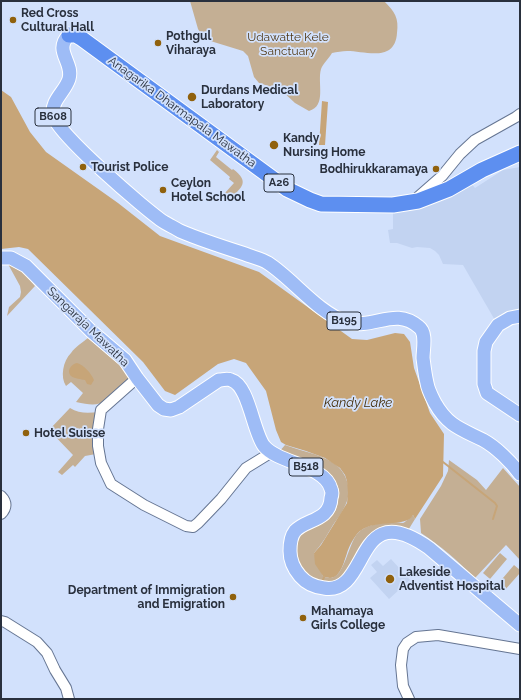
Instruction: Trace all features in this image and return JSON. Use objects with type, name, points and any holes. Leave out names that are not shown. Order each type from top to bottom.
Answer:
[{"type":"highway","name":"Anagarika Dharmapala Mawatha","points":[[69,35],[76,35],[81,38],[287,190],[310,200],[327,204],[380,205],[427,199],[449,190],[482,170],[517,157]]},
{"type":"main road","name":"B608","points":[[69,35],[64,40],[63,46],[63,52],[69,69],[69,79],[54,104],[52,116],[60,129],[115,182]]},
{"type":"main road","name":"B195","points":[[115,182],[163,222],[180,231],[267,263],[331,315],[355,324],[370,324],[390,318],[404,318],[421,328],[424,335],[423,360],[427,384],[436,405],[446,418],[458,429],[484,441],[509,461],[520,474]]},
{"type":"main road","name":"Sangaraja Mawatha","points":[[1,258],[11,258],[26,266],[91,331],[125,360],[158,406],[171,410],[179,407],[219,380],[232,380],[238,384],[250,407],[259,439],[265,447],[282,458],[306,466],[326,480],[331,489],[331,504],[326,512],[317,519],[298,528],[292,535],[290,556],[294,568],[301,578],[311,585],[326,589],[340,586],[351,576],[368,545],[382,534],[392,532],[416,539],[429,548],[520,625]]},
{"type":"main road","points":[[520,316],[510,318],[498,325],[486,342],[484,351],[484,384],[487,393],[520,415]]},
{"type":"street","points":[[412,202],[442,176],[460,154],[475,140],[520,114]]},
{"type":"street","points":[[137,378],[101,410],[98,429],[98,446],[101,463],[111,484],[144,505],[186,526],[193,527],[221,499],[238,476],[246,468],[272,452]]},
{"type":"street","points":[[1,496],[6,504],[5,510],[1,514]]},
{"type":"street","points":[[1,621],[6,622],[36,642],[47,653],[66,688],[69,699]]},
{"type":"street","points":[[409,699],[403,686],[401,665],[403,649],[407,643],[416,637],[438,635],[520,649]]},
{"type":"shaded area","points":[[520,167],[520,315],[496,322],[463,265],[443,264],[439,255],[430,248],[412,248],[397,243],[390,243],[388,230],[393,229],[393,207],[470,182],[475,188],[503,170]]},
{"type":"shaded area","name":"Lakeside Adventist Hospital","points":[[391,559],[410,580],[389,599],[370,578],[377,572],[371,565],[377,560],[383,566]]},
{"type":"green space","name":"Udawatte Kele Sanctuary","points":[[190,1],[384,1],[397,19],[397,33],[395,42],[391,48],[385,52],[370,53],[341,51],[332,53],[321,69],[320,99],[315,108],[309,111],[295,103],[281,90],[259,83],[254,77],[248,56],[243,51],[204,39],[198,29]]},
{"type":"green space","points":[[217,150],[219,152],[216,157],[232,170],[233,169],[243,181],[241,188],[230,199],[224,194],[234,183],[229,179],[230,177],[210,160]]},
{"type":"green space","points":[[8,264],[24,273],[35,286],[7,316],[9,307],[20,297],[21,292],[20,286]]},
{"type":"green space","points":[[88,338],[130,374],[129,379],[109,398],[95,404],[76,402],[83,393],[71,382],[66,386],[63,378],[63,369],[68,356]]},
{"type":"green space","points":[[70,408],[80,412],[99,412],[96,454],[85,456],[75,467],[73,465],[62,475],[58,472],[73,455],[49,430]]},
{"type":"green space","points":[[285,445],[315,454],[337,465],[344,474],[348,484],[349,490],[344,508],[314,553],[323,576],[330,578],[336,576],[344,563],[354,538],[361,530],[374,524],[393,522],[403,523],[413,515],[415,519],[407,532],[373,533],[363,545],[349,571],[334,585],[312,580],[296,563],[294,542],[304,532],[332,516],[338,502],[337,489],[279,452]]},
{"type":"green space","points":[[449,460],[477,480],[486,490],[503,468],[520,487],[520,560],[506,545],[475,578],[449,554],[421,533],[420,519],[441,486],[448,471]]},
{"type":"green space","points":[[500,553],[507,559],[490,579],[483,573]]},
{"type":"green space","points":[[514,565],[520,570],[520,573],[504,591],[497,585]]},
{"type":"water","name":"Kandy Lake","points":[[1,90],[11,97],[30,132],[46,152],[118,203],[160,236],[259,272],[352,339],[367,340],[395,333],[404,334],[410,342],[414,368],[430,413],[444,434],[443,476],[415,519],[413,515],[409,519],[396,523],[379,524],[363,529],[357,534],[352,542],[343,565],[337,575],[329,578],[323,576],[315,564],[314,553],[321,545],[347,503],[348,493],[345,475],[340,468],[325,458],[281,442],[276,430],[266,391],[246,363],[234,359],[218,364],[175,395],[165,391],[143,362],[28,249],[19,247],[1,249]]},
{"type":"water","points":[[322,101],[328,102],[325,145],[319,145]]},
{"type":"water","points":[[77,363],[85,367],[91,375],[94,380],[91,385],[87,384],[85,380],[71,376],[69,370]]},
{"type":"waterway","points":[[443,462],[495,503],[497,506],[493,519]]},
{"type":"place","name":"Red Cross Cultural Hall","points":[[13,20]]},
{"type":"place","name":"Pothgul Viharaya","points":[[158,43]]},
{"type":"place","name":"Durdans Medical Laboratory","points":[[192,97]]},
{"type":"place","name":"Kandy Nursing Home","points":[[274,145]]},
{"type":"place","name":"Tourist Police","points":[[83,167]]},
{"type":"place","name":"Bodhirukkaramaya","points":[[436,169]]},
{"type":"place","name":"Ceylon Hotel School","points":[[163,190]]},
{"type":"place","name":"Hotel Suisse","points":[[26,433]]},
{"type":"place","name":"Lakeside Adventist Hospital","points":[[390,579]]},
{"type":"place","name":"Department of Immigration and Emigration","points":[[233,597]]},
{"type":"place","name":"Mahamaya Girls College","points":[[303,618]]}]
